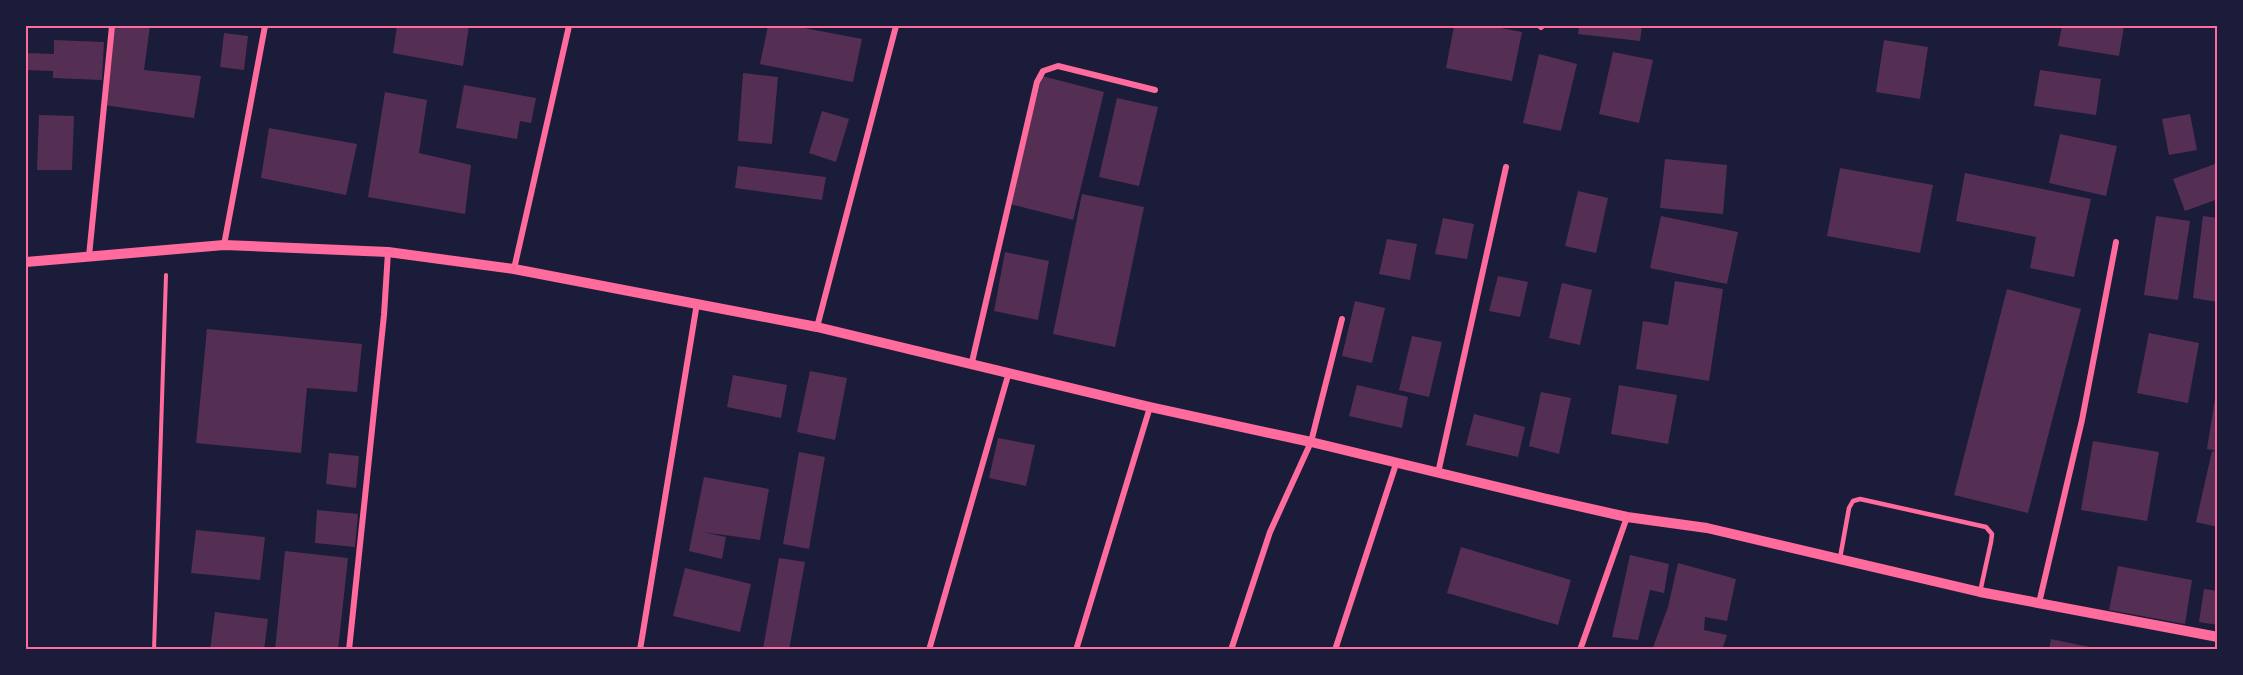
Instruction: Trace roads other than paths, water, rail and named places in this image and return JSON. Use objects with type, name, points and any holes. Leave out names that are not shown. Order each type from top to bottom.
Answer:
[{"type":"street","points":[[89,256],[112,26]]},
{"type":"street","points":[[224,245],[264,26]]},
{"type":"street","points":[[514,269],[569,26]]},
{"type":"street","points":[[818,327],[896,26]]},
{"type":"street","points":[[972,362],[1037,82],[1043,71],[1058,66],[1155,90]]},
{"type":"street","points":[[1438,473],[1506,167]]},
{"type":"street","points":[[2039,603],[2082,420],[2116,242]]},
{"type":"street","points":[[26,262],[224,245],[388,252],[514,269],[697,302],[818,327],[972,362],[1149,408],[1311,442],[1395,464],[1627,517],[1707,528],[1980,592],[2217,637]]},
{"type":"street","points":[[349,650],[384,315],[388,252]]},
{"type":"street","points":[[640,650],[697,302]]},
{"type":"street","points":[[1231,650],[1270,532],[1311,442],[1342,319]]},
{"type":"street","points":[[928,650],[1009,372]]},
{"type":"street","points":[[1076,650],[1149,408]]},
{"type":"street","points":[[1335,650],[1395,464]]},
{"type":"street","points":[[1580,650],[1627,517]]},
{"type":"lane","points":[[1840,558],[1849,508],[1853,501],[1860,499],[1986,527],[1992,534],[1980,592]]}]
